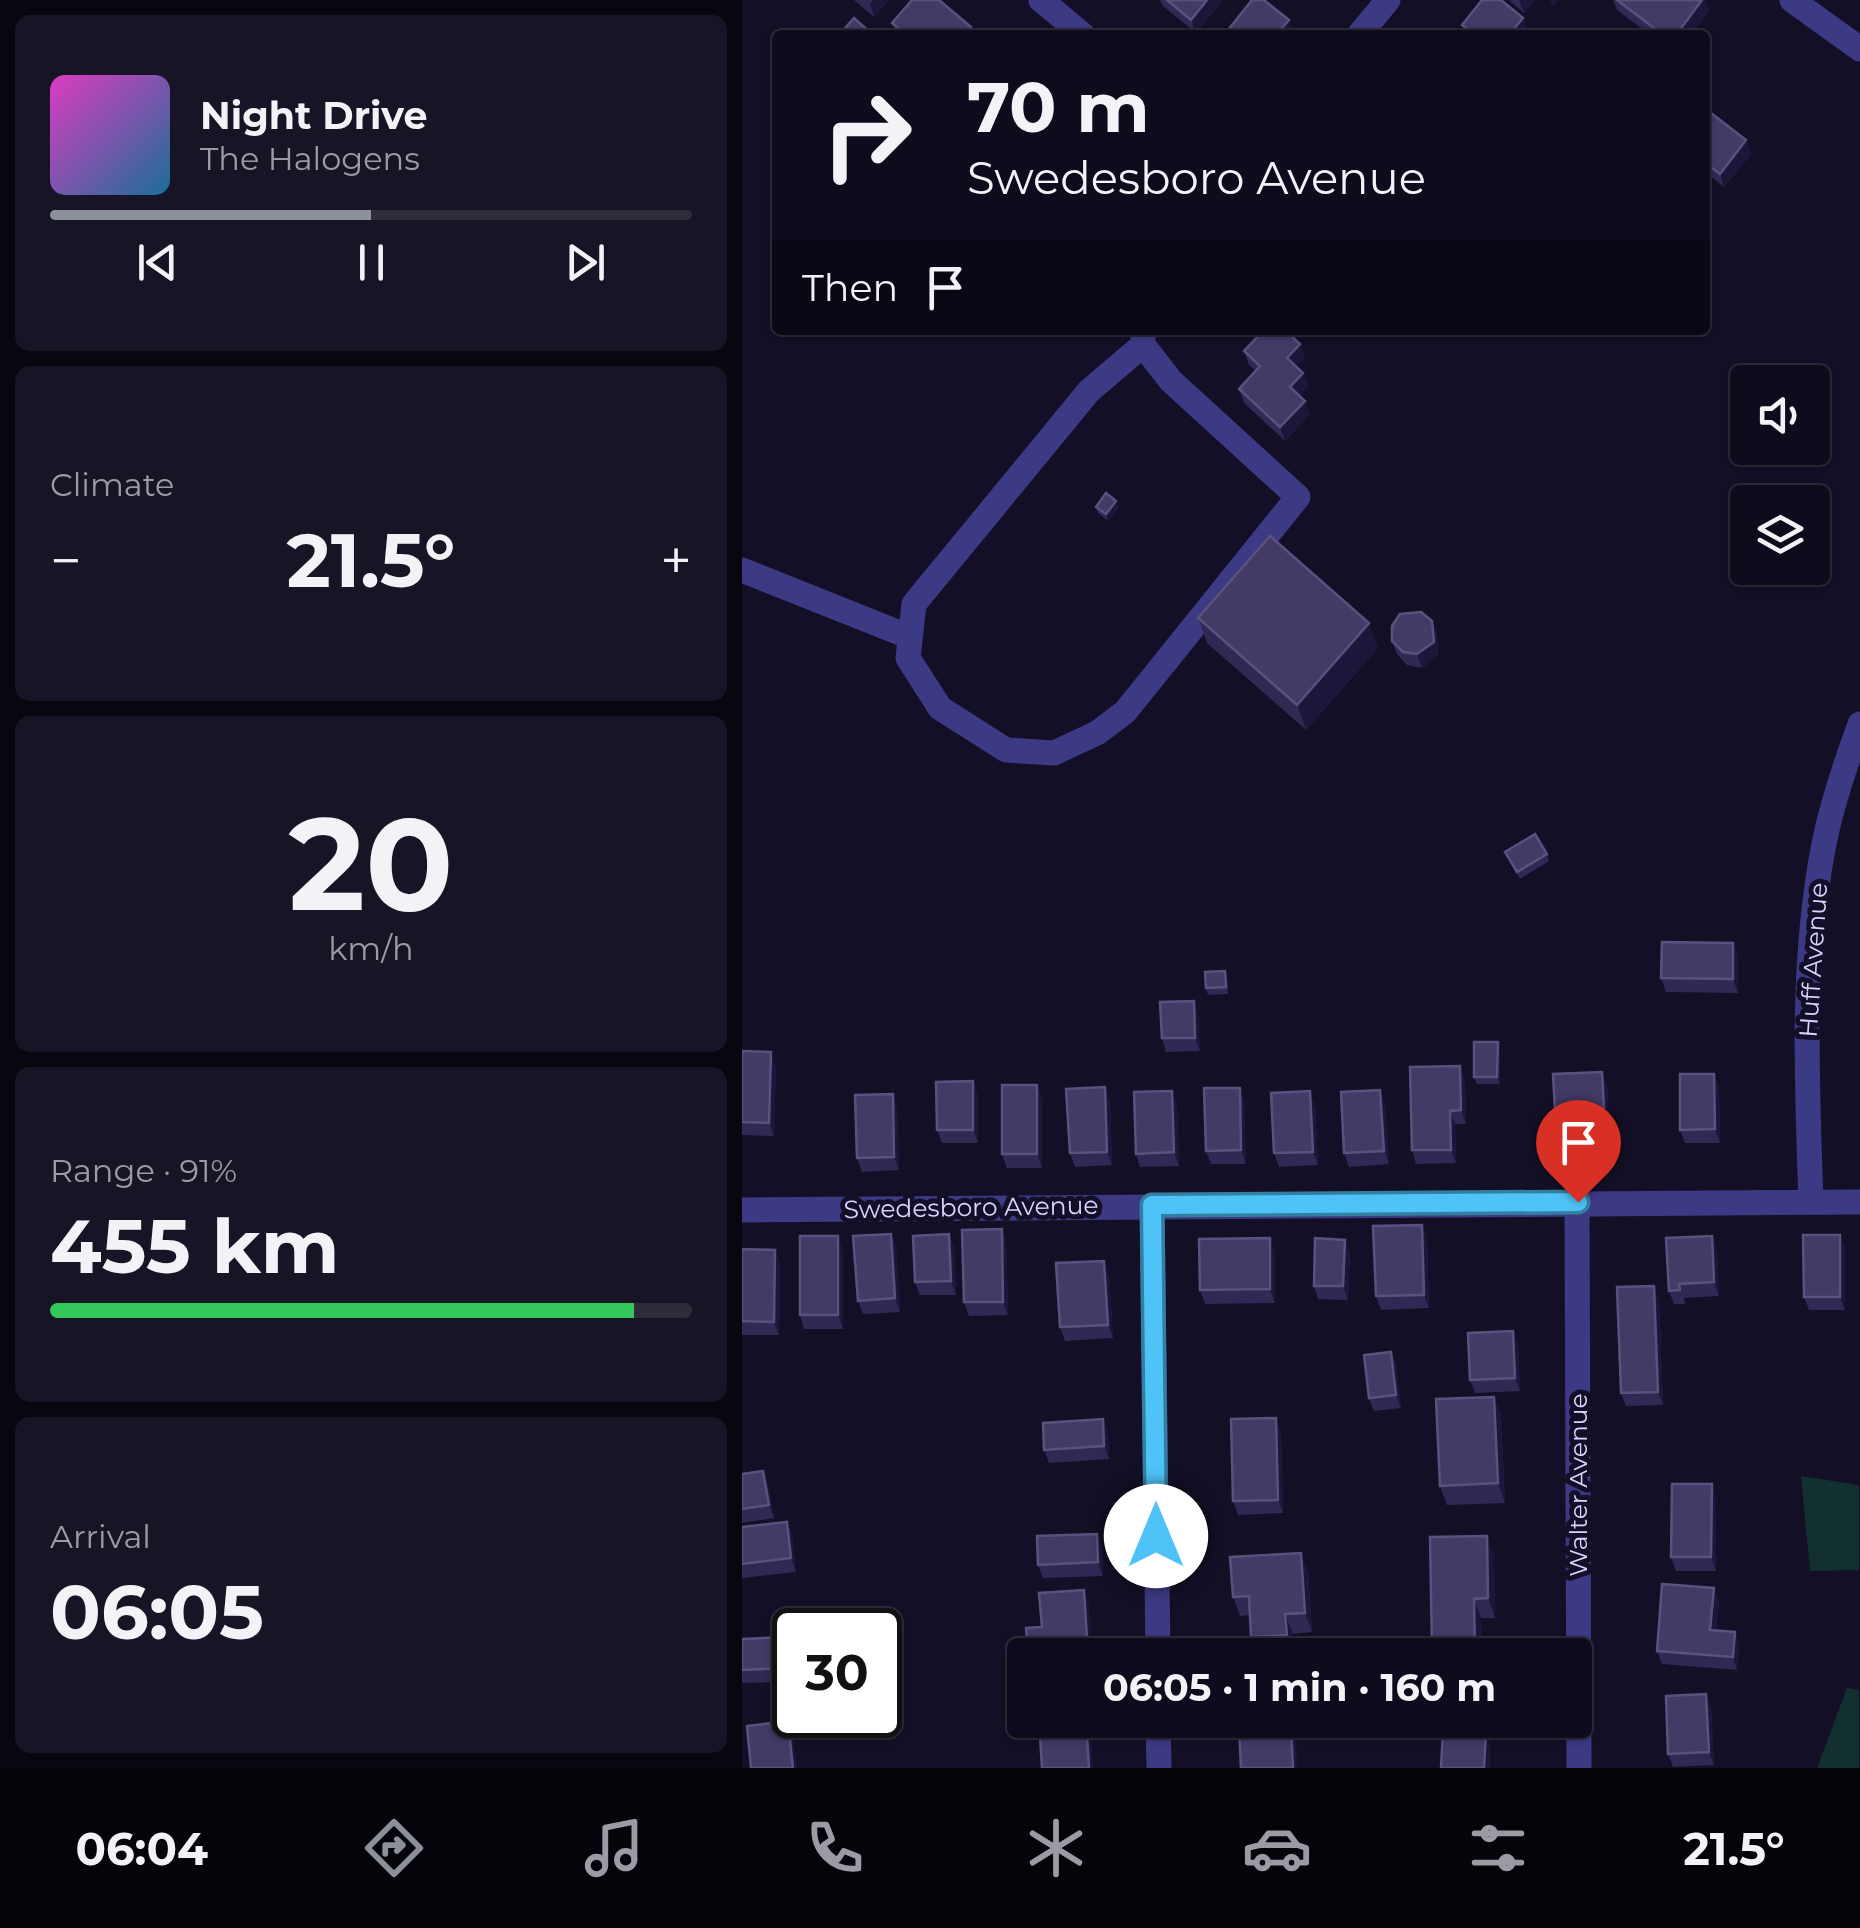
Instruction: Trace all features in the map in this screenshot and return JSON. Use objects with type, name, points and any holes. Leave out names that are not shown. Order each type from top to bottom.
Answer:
[{"type":"street","points":[[1041,0],[1077,30]]},
{"type":"street","points":[[1363,30],[1388,0]]},
{"type":"street","points":[[1792,0],[1860,49]]},
{"type":"street","points":[[1143,338],[1171,381],[1298,497],[1125,712],[1097,734],[1054,753],[1006,750],[940,708],[908,658],[910,638],[914,604],[1090,391],[1143,338]]},
{"type":"street","points":[[742,570],[910,638]]},
{"type":"street","name":"Huff Avenue","points":[[1812,1202],[1807,1007],[1816,891],[1832,809],[1860,724]]},
{"type":"street","name":"Walter Avenue","points":[[1578,1202],[1579,1768]]},
{"type":"street","name":"Swedesboro Avenue","points":[[742,1210],[1860,1202]]},
{"type":"street","points":[[1152,1205],[1158,1638]]},
{"type":"street","points":[[1158,1738],[1159,1768]]},
{"type":"green space","points":[[1801,1476],[1859,1485],[1859,1570],[1810,1571]]},
{"type":"green space","points":[[1847,1688],[1859,1690],[1859,1768],[1817,1768]]},
{"type":"building","points":[[912,0],[939,0],[971,27],[900,30],[892,23]]},
{"type":"building","points":[[1167,0],[1207,0],[1191,20]]},
{"type":"building","points":[[1252,0],[1264,0],[1289,20],[1280,30],[1228,30]]},
{"type":"building","points":[[1482,0],[1501,0],[1523,18],[1513,30],[1468,30],[1462,25]]},
{"type":"building","points":[[1617,0],[1702,0],[1680,30],[1656,30]]},
{"type":"building","points":[[854,18],[867,30],[843,30]]},
{"type":"building","points":[[1710,112],[1746,140],[1720,174],[1710,166]]},
{"type":"building","points":[[1259,335],[1290,335],[1300,344],[1287,358],[1303,373],[1290,387],[1305,401],[1280,427],[1239,389],[1260,366],[1244,351]]},
{"type":"building","points":[[1106,493],[1116,501],[1106,514],[1096,507]]},
{"type":"building","points":[[1270,536],[1369,623],[1297,705],[1198,618]]},
{"type":"building","points":[[1421,612],[1432,621],[1434,642],[1417,654],[1403,652],[1392,641],[1392,626],[1400,614]]},
{"type":"building","points":[[1535,834],[1547,854],[1517,872],[1505,852]]},
{"type":"building","points":[[1662,942],[1733,943],[1733,979],[1661,978]]},
{"type":"building","points":[[1225,971],[1226,987],[1206,988],[1205,972]]},
{"type":"building","points":[[1194,1001],[1195,1038],[1162,1038],[1160,1002]]},
{"type":"building","points":[[1474,1042],[1498,1042],[1497,1077],[1474,1077]]},
{"type":"building","points":[[742,1051],[771,1052],[769,1123],[742,1122]]},
{"type":"building","points":[[1460,1066],[1461,1110],[1450,1111],[1451,1150],[1412,1150],[1410,1067]]},
{"type":"building","points":[[1602,1072],[1605,1128],[1556,1130],[1553,1074]]},
{"type":"building","points":[[1680,1074],[1714,1074],[1715,1129],[1680,1130]]},
{"type":"building","points":[[973,1081],[973,1130],[937,1130],[936,1082]]},
{"type":"building","points":[[1002,1085],[1037,1085],[1037,1154],[1002,1154]]},
{"type":"building","points":[[1105,1087],[1107,1152],[1070,1153],[1066,1089]]},
{"type":"building","points":[[1204,1088],[1240,1088],[1241,1150],[1206,1151]]},
{"type":"building","points":[[1380,1090],[1384,1151],[1344,1153],[1341,1092]]},
{"type":"building","points":[[1172,1091],[1174,1152],[1136,1154],[1134,1092]]},
{"type":"building","points":[[1310,1091],[1313,1152],[1274,1153],[1271,1093]]},
{"type":"building","points":[[893,1094],[894,1157],[857,1158],[855,1095]]},
{"type":"building","points":[[1422,1225],[1424,1295],[1376,1296],[1373,1226]]},
{"type":"building","points":[[1002,1229],[1003,1302],[964,1302],[962,1230]]},
{"type":"building","points":[[891,1234],[895,1298],[858,1301],[853,1236]]},
{"type":"building","points":[[949,1234],[951,1281],[915,1282],[913,1236]]},
{"type":"building","points":[[1803,1235],[1840,1235],[1840,1297],[1804,1297]]},
{"type":"building","points":[[800,1236],[838,1236],[838,1315],[800,1315]]},
{"type":"building","points":[[1712,1236],[1714,1282],[1679,1284],[1680,1290],[1669,1291],[1666,1238]]},
{"type":"building","points":[[1270,1238],[1270,1289],[1200,1290],[1199,1239]]},
{"type":"building","points":[[1315,1238],[1345,1240],[1343,1286],[1314,1286]]},
{"type":"building","points":[[742,1249],[775,1250],[774,1322],[742,1321]]},
{"type":"building","points":[[1104,1261],[1108,1325],[1060,1327],[1056,1263]]},
{"type":"building","points":[[1654,1286],[1658,1392],[1621,1393],[1617,1287]]},
{"type":"building","points":[[1513,1331],[1515,1378],[1470,1380],[1468,1333]]},
{"type":"building","points":[[1391,1352],[1396,1395],[1369,1398],[1364,1355]]},
{"type":"building","points":[[1494,1397],[1498,1483],[1440,1486],[1436,1399]]},
{"type":"building","points":[[1276,1418],[1278,1500],[1233,1501],[1231,1419]]},
{"type":"building","points":[[1103,1419],[1104,1446],[1044,1450],[1043,1423]]},
{"type":"building","points":[[763,1471],[769,1505],[742,1509],[742,1474]]},
{"type":"building","points":[[1672,1484],[1712,1484],[1711,1557],[1671,1557]]},
{"type":"building","points":[[787,1522],[791,1558],[742,1564],[742,1527]]},
{"type":"building","points":[[1097,1534],[1098,1562],[1038,1565],[1037,1536]]},
{"type":"building","points":[[1487,1536],[1488,1598],[1474,1599],[1475,1638],[1432,1638],[1430,1537]]},
{"type":"building","points":[[1301,1553],[1305,1613],[1285,1614],[1287,1635],[1251,1637],[1249,1596],[1233,1597],[1230,1557]]},
{"type":"building","points":[[1662,1584],[1714,1588],[1710,1630],[1735,1632],[1733,1657],[1657,1651]]},
{"type":"building","points":[[1084,1590],[1087,1638],[1027,1638],[1026,1628],[1042,1627],[1039,1593]]},
{"type":"building","points":[[772,1638],[772,1669],[742,1670],[742,1639]]},
{"type":"building","points":[[1706,1694],[1709,1752],[1668,1754],[1666,1696]]},
{"type":"building","points":[[772,1723],[772,1738],[790,1738],[793,1768],[751,1768],[747,1726]]},
{"type":"building","points":[[1040,1738],[1087,1738],[1089,1768],[1042,1768]]},
{"type":"building","points":[[1240,1738],[1292,1738],[1293,1768],[1241,1768]]},
{"type":"building","points":[[1443,1738],[1486,1738],[1484,1768],[1441,1768]]},
{"type":"route","points":[[1156,1536],[1152,1205],[1578,1202]]}]
